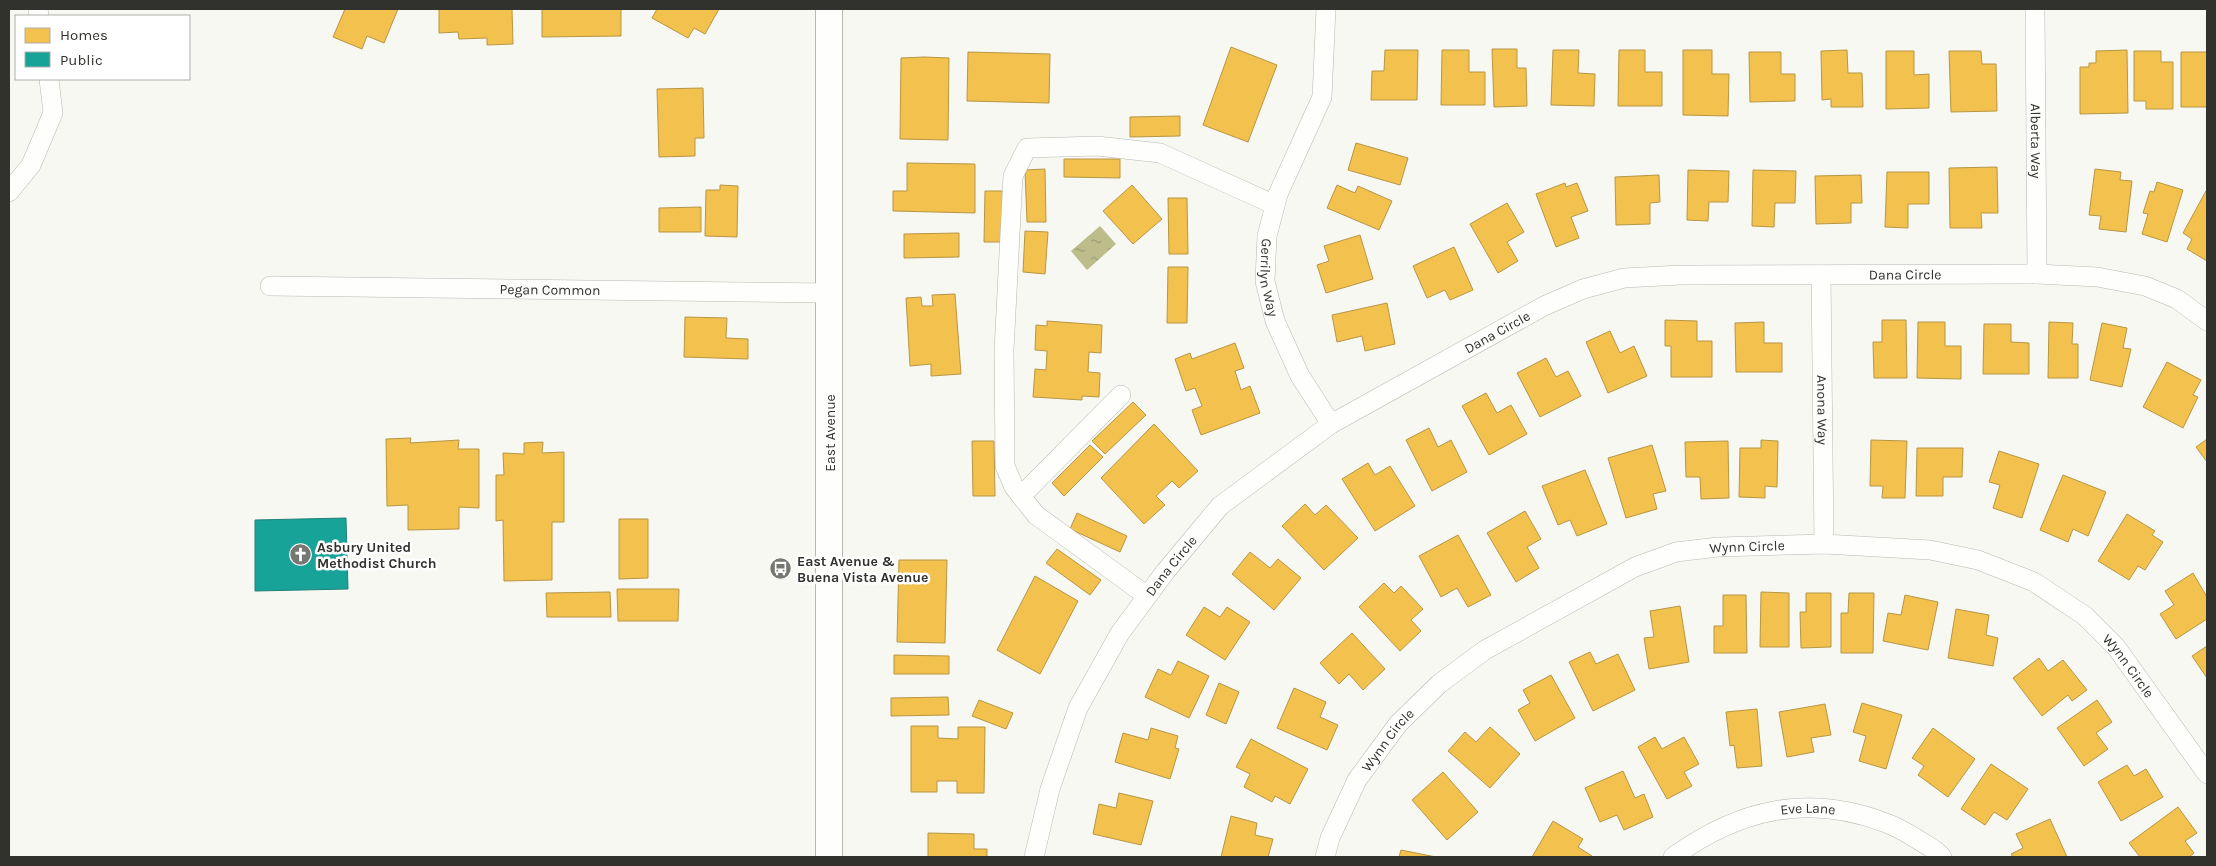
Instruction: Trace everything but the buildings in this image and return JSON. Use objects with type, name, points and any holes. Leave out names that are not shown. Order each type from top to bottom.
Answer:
[{"type":"main road","name":"East Avenue","points":[[829,9],[829,857]]},
{"type":"street","name":"Gerrilyn Way","points":[[1326,9],[1322,97],[1278,194],[1267,236],[1265,281],[1275,321],[1300,376],[1331,424]]},
{"type":"street","name":"Alberta Way","points":[[2035,9],[2038,274]]},
{"type":"street","points":[[9,192],[31,165],[53,113],[49,80]]},
{"type":"street","points":[[1148,596],[1036,515],[1014,487],[1005,466],[1004,350],[1013,176],[1026,148],[1097,146],[1160,153],[1275,205]]},
{"type":"street","name":"Dana Circle","points":[[1034,857],[1050,789],[1078,708],[1120,633],[1165,572],[1220,506],[1331,424],[1544,306],[1583,289],[1624,278],[1681,275],[2038,274],[2097,277],[2145,286],[2177,298],[2207,321]]},
{"type":"street","name":"Anona Way","points":[[1821,275],[1824,544]]},
{"type":"street","name":"Pegan Common","points":[[270,286],[830,293]]},
{"type":"street","points":[[1021,496],[1121,395]]},
{"type":"street","name":"Wynn Circle","points":[[1325,857],[1330,838],[1357,780],[1398,724],[1439,684],[1485,650],[1635,567],[1676,552],[1718,547],[1824,544],[1930,550],[1978,560],[2034,582],[2085,616],[2116,648],[2207,774]]},
{"type":"street","name":"Eve Lane","points":[[1673,857],[1695,841],[1731,824],[1777,810],[1814,806],[1850,811],[1888,823],[1936,851],[1942,857]]},
{"type":"water","points":[[1100,226],[1116,244],[1087,270],[1071,251]]},
{"type":"place","name":"Asbury United Methodist Church","points":[[301,555]]},
{"type":"place","name":"East Avenue & Buena Vista Avenue","points":[[781,569]]}]
